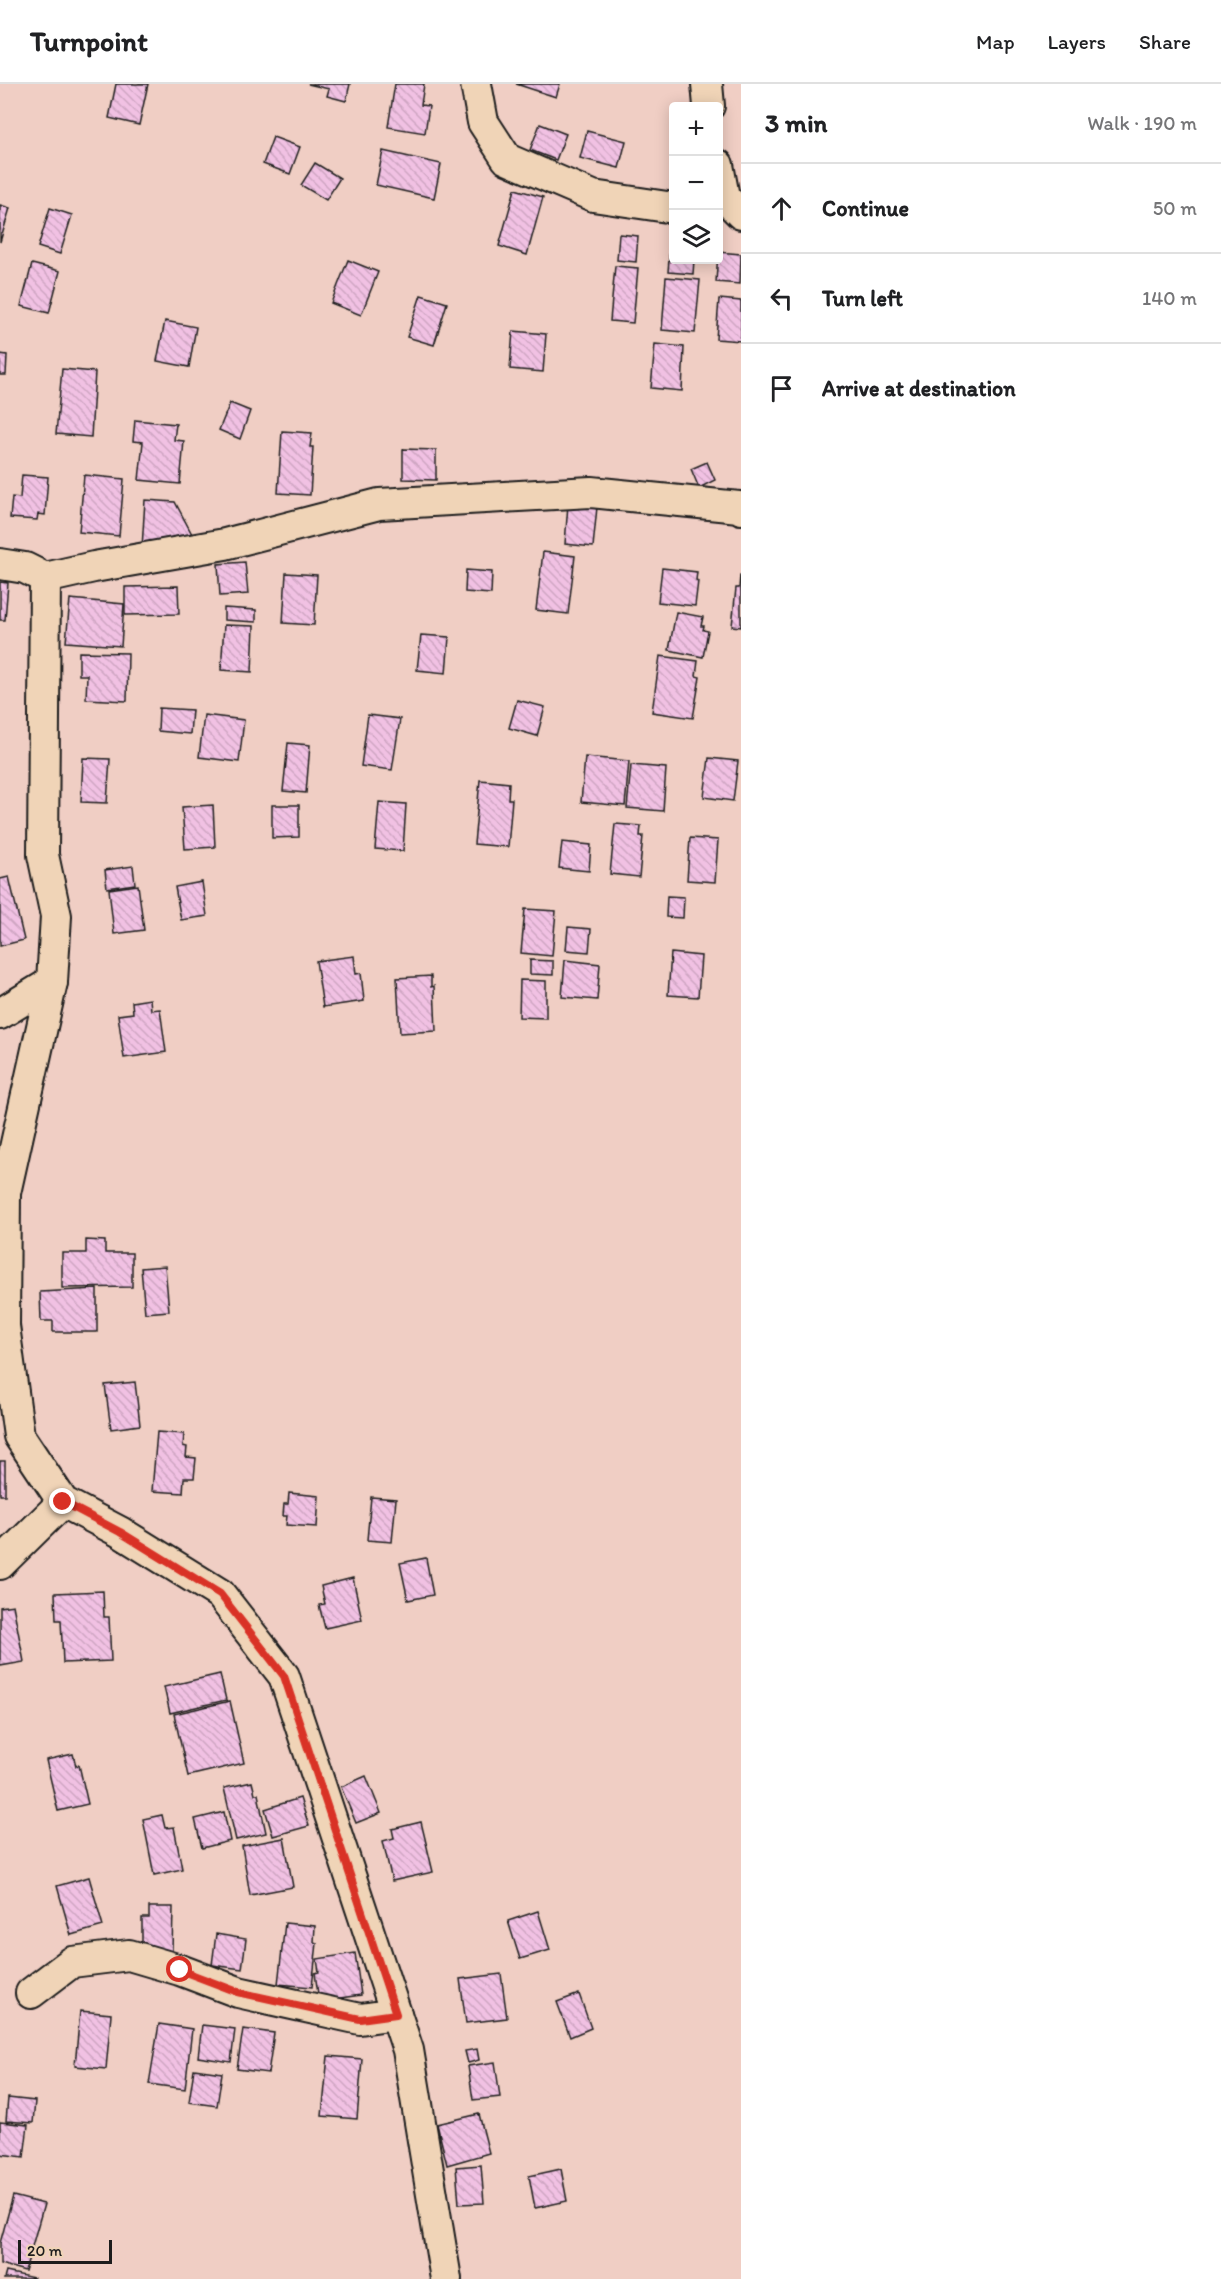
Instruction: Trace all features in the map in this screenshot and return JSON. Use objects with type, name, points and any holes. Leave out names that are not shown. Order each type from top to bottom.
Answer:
[{"type":"street","points":[[476,84],[483,122],[507,159],[593,196],[669,207]]},
{"type":"street","points":[[706,84],[708,102]]},
{"type":"street","points":[[723,192],[724,197],[741,216]]},
{"type":"street","points":[[723,214],[741,216]]},
{"type":"street","points":[[0,564],[25,568],[45,578],[225,544],[380,504],[591,492],[740,505]]},
{"type":"street","points":[[45,578],[43,855],[56,916],[52,982],[5,1193],[2,1240],[4,1326],[20,1436],[63,1502],[120,1532],[220,1594],[284,1676],[408,2050],[446,2279]]},
{"type":"street","points":[[0,1014],[52,982]]},
{"type":"street","points":[[0,1564],[63,1502]]},
{"type":"street","points":[[31,1993],[72,1962],[129,1955],[180,1970],[238,1992],[360,2019],[396,2014]]},
{"type":"building","points":[[116,84],[148,84],[139,125],[109,118]]},
{"type":"building","points":[[308,84],[350,84],[346,101],[327,96],[329,89]]},
{"type":"building","points":[[395,84],[424,84],[421,105],[429,106],[425,133],[388,127]]},
{"type":"building","points":[[516,84],[560,84],[556,97]]},
{"type":"building","points":[[540,124],[566,134],[556,160],[530,150]]},
{"type":"building","points":[[587,131],[626,141],[619,168],[580,158]]},
{"type":"building","points":[[273,137],[300,147],[290,174],[263,164]]},
{"type":"building","points":[[383,151],[441,164],[434,198],[376,185]]},
{"type":"building","points":[[315,163],[340,178],[326,200],[301,185]]},
{"type":"building","points":[[515,189],[543,197],[527,255],[499,246]]},
{"type":"building","points":[[0,205],[10,208],[0,242]]},
{"type":"building","points":[[50,208],[72,215],[60,254],[38,247]]},
{"type":"building","points":[[619,234],[638,236],[636,262],[617,260]]},
{"type":"building","points":[[723,252],[741,254],[740,284],[716,282],[717,264],[723,264]]},
{"type":"building","points":[[669,259],[669,264],[694,264],[693,274],[668,272]]},
{"type":"building","points":[[348,260],[378,272],[361,315],[331,303]]},
{"type":"building","points":[[32,264],[60,271],[49,313],[21,306]]},
{"type":"building","points":[[615,266],[638,268],[633,323],[610,321]]},
{"type":"building","points":[[666,277],[700,280],[695,333],[662,330]]},
{"type":"building","points":[[421,295],[447,303],[434,345],[407,337]]},
{"type":"building","points":[[719,299],[741,301],[741,341],[716,339]]},
{"type":"building","points":[[165,321],[196,327],[189,367],[157,361]]},
{"type":"building","points":[[513,331],[546,334],[543,372],[510,369]]},
{"type":"building","points":[[655,344],[684,347],[682,391],[651,388]]},
{"type":"building","points":[[0,354],[7,355],[6,375],[0,375]]},
{"type":"building","points":[[62,369],[95,372],[91,437],[56,434]]},
{"type":"building","points":[[230,403],[250,411],[240,439],[219,430]]},
{"type":"building","points":[[135,420],[176,424],[174,440],[184,441],[180,484],[139,480],[143,442],[133,441]]},
{"type":"building","points":[[282,431],[312,433],[310,495],[278,493]]},
{"type":"building","points":[[403,449],[436,450],[436,480],[403,479]]},
{"type":"building","points":[[707,462],[715,480],[699,488],[691,469]]},
{"type":"building","points":[[22,475],[48,477],[45,515],[38,514],[37,520],[10,518],[12,497],[20,498]]},
{"type":"building","points":[[84,475],[124,479],[119,536],[79,532]]},
{"type":"building","points":[[145,500],[175,502],[194,538],[142,548]]},
{"type":"building","points":[[568,504],[597,507],[593,547],[565,544]]},
{"type":"building","points":[[543,552],[575,556],[568,614],[536,610]]},
{"type":"building","points":[[245,562],[248,594],[220,596],[218,564]]},
{"type":"building","points":[[662,568],[697,572],[695,606],[658,602]]},
{"type":"building","points":[[466,570],[492,572],[491,594],[465,592]]},
{"type":"building","points":[[286,573],[317,575],[314,625],[283,623]]},
{"type":"building","points":[[740,575],[741,627],[732,626],[736,588],[739,588]]},
{"type":"building","points":[[0,582],[8,583],[5,620],[0,620]]},
{"type":"building","points":[[178,586],[179,614],[125,615],[125,587]]},
{"type":"building","points":[[70,599],[124,604],[121,646],[66,642]]},
{"type":"building","points":[[224,608],[256,610],[256,622],[224,620]]},
{"type":"building","points":[[676,612],[703,617],[701,626],[704,626],[703,630],[708,631],[703,657],[669,650]]},
{"type":"building","points":[[224,625],[254,626],[252,672],[221,670]]},
{"type":"building","points":[[421,635],[449,637],[446,673],[417,670]]},
{"type":"building","points":[[79,652],[128,653],[127,701],[86,699],[87,675],[79,675]]},
{"type":"building","points":[[660,656],[698,661],[696,676],[700,677],[693,718],[652,712]]},
{"type":"building","points":[[517,700],[545,707],[537,736],[509,728]]},
{"type":"building","points":[[159,708],[192,710],[190,734],[158,731]]},
{"type":"building","points":[[204,715],[244,720],[239,762],[199,757]]},
{"type":"building","points":[[368,715],[400,719],[392,770],[361,766]]},
{"type":"building","points":[[288,743],[310,745],[306,793],[283,791]]},
{"type":"building","points":[[585,757],[629,761],[625,806],[581,802]]},
{"type":"building","points":[[83,758],[110,759],[107,803],[81,802]]},
{"type":"building","points":[[709,758],[738,761],[733,801],[704,797]]},
{"type":"building","points":[[631,765],[666,768],[663,811],[627,808]]},
{"type":"building","points":[[480,780],[509,783],[508,799],[512,799],[508,847],[474,844]]},
{"type":"building","points":[[379,802],[406,804],[403,851],[375,849]]},
{"type":"building","points":[[213,805],[215,847],[185,849],[182,807]]},
{"type":"building","points":[[272,805],[299,805],[299,837],[272,838]]},
{"type":"building","points":[[615,824],[641,826],[640,836],[643,836],[639,877],[610,874]]},
{"type":"building","points":[[690,838],[718,840],[715,882],[687,880]]},
{"type":"building","points":[[562,842],[591,845],[589,871],[559,868]]},
{"type":"building","points":[[133,866],[135,884],[107,888],[105,870]]},
{"type":"building","points":[[9,877],[24,940],[0,946],[0,879]]},
{"type":"building","points":[[202,882],[207,916],[181,920],[175,887]]},
{"type":"building","points":[[138,885],[144,930],[114,934],[109,889]]},
{"type":"building","points":[[667,896],[684,897],[683,918],[666,917]]},
{"type":"building","points":[[525,909],[556,911],[552,956],[521,953]]},
{"type":"building","points":[[568,927],[591,929],[589,952],[566,950]]},
{"type":"building","points":[[671,953],[701,956],[698,997],[668,995]]},
{"type":"building","points":[[354,956],[356,974],[361,973],[364,1001],[323,1007],[316,961]]},
{"type":"building","points":[[530,960],[553,961],[553,975],[530,974]]},
{"type":"building","points":[[565,960],[600,964],[597,1000],[562,997]]},
{"type":"building","points":[[431,976],[431,987],[434,986],[436,1031],[400,1033],[397,978]]},
{"type":"building","points":[[520,980],[546,981],[546,1018],[519,1017]]},
{"type":"building","points":[[150,999],[151,1010],[160,1009],[166,1052],[124,1058],[118,1015],[133,1013],[132,1002]]},
{"type":"building","points":[[86,1240],[105,1241],[105,1253],[132,1253],[132,1287],[62,1288],[62,1253],[86,1253]]},
{"type":"building","points":[[165,1266],[169,1311],[145,1313],[141,1268]]},
{"type":"building","points":[[97,1289],[97,1332],[53,1332],[53,1321],[41,1321],[40,1292]]},
{"type":"building","points":[[135,1382],[140,1425],[111,1429],[105,1385]]},
{"type":"building","points":[[157,1432],[184,1434],[183,1446],[187,1447],[186,1457],[196,1458],[194,1478],[184,1478],[183,1493],[152,1491]]},
{"type":"building","points":[[0,1461],[5,1461],[5,1495],[0,1495]]},
{"type":"building","points":[[289,1493],[319,1496],[317,1527],[286,1525],[287,1516],[283,1516],[284,1504],[288,1504]]},
{"type":"building","points":[[371,1497],[396,1499],[392,1542],[367,1540]]},
{"type":"building","points":[[426,1558],[433,1595],[408,1600],[400,1563]]},
{"type":"building","points":[[353,1578],[362,1620],[325,1628],[319,1605],[325,1604],[321,1586]]},
{"type":"building","points":[[103,1591],[104,1617],[109,1617],[111,1661],[63,1663],[61,1620],[56,1620],[55,1593]]},
{"type":"building","points":[[13,1605],[24,1662],[0,1666],[0,1607]]},
{"type":"building","points":[[220,1674],[226,1700],[170,1713],[164,1687]]},
{"type":"building","points":[[230,1701],[244,1763],[188,1776],[174,1714]]},
{"type":"building","points":[[73,1754],[76,1766],[79,1765],[88,1804],[58,1811],[46,1760]]},
{"type":"building","points":[[366,1776],[381,1813],[356,1823],[341,1787]]},
{"type":"building","points":[[252,1782],[255,1794],[258,1794],[266,1833],[236,1840],[224,1788]]},
{"type":"building","points":[[300,1798],[309,1826],[273,1836],[265,1809]]},
{"type":"building","points":[[224,1812],[230,1841],[202,1848],[195,1819]]},
{"type":"building","points":[[162,1815],[165,1828],[174,1827],[182,1869],[154,1875],[143,1819]]},
{"type":"building","points":[[421,1822],[433,1872],[392,1881],[383,1841],[394,1838],[392,1829]]},
{"type":"building","points":[[284,1838],[293,1887],[250,1895],[242,1846]]},
{"type":"building","points":[[89,1877],[103,1926],[71,1935],[57,1886]]},
{"type":"building","points":[[149,1907],[173,1907],[172,1951],[142,1951],[142,1918],[149,1918]]},
{"type":"building","points":[[538,1911],[550,1950],[520,1959],[508,1921]]},
{"type":"building","points":[[285,1923],[315,1926],[314,1942],[317,1943],[312,1987],[278,1984]]},
{"type":"building","points":[[216,1934],[246,1939],[242,1969],[212,1965]]},
{"type":"building","points":[[355,1953],[361,1995],[319,2001],[315,1973],[319,1972],[317,1959]]},
{"type":"building","points":[[501,1974],[507,2018],[466,2023],[460,1979]]},
{"type":"building","points":[[579,1994],[591,2028],[570,2037],[557,2002]]},
{"type":"building","points":[[80,2011],[111,2014],[106,2069],[75,2066]]},
{"type":"building","points":[[159,2024],[192,2029],[185,2089],[149,2084]]},
{"type":"building","points":[[202,2025],[235,2029],[231,2062],[198,2057]]},
{"type":"building","points":[[243,2029],[274,2033],[268,2073],[237,2069]]},
{"type":"building","points":[[477,2049],[479,2060],[468,2063],[465,2051]]},
{"type":"building","points":[[328,2056],[362,2059],[357,2119],[322,2116]]},
{"type":"building","points":[[495,2062],[500,2097],[473,2100],[468,2066]]},
{"type":"building","points":[[194,2069],[222,2073],[217,2106],[189,2102]]},
{"type":"building","points":[[8,2098],[35,2101],[33,2123],[6,2121]]},
{"type":"building","points":[[479,2114],[489,2153],[447,2165],[437,2124]]},
{"type":"building","points":[[0,2122],[28,2125],[24,2157],[0,2154]]},
{"type":"building","points":[[481,2165],[484,2203],[459,2204],[456,2167]]},
{"type":"building","points":[[561,2169],[567,2201],[535,2208],[529,2176]]},
{"type":"building","points":[[13,2196],[44,2204],[25,2271],[0,2264],[0,2243]]},
{"type":"building","points":[[6,2272],[34,2278],[34,2279],[4,2279]]},
{"type":"route","points":[[63,1502],[120,1532],[220,1594],[284,1676],[396,2014],[360,2019],[238,1992],[180,1970]]}]
